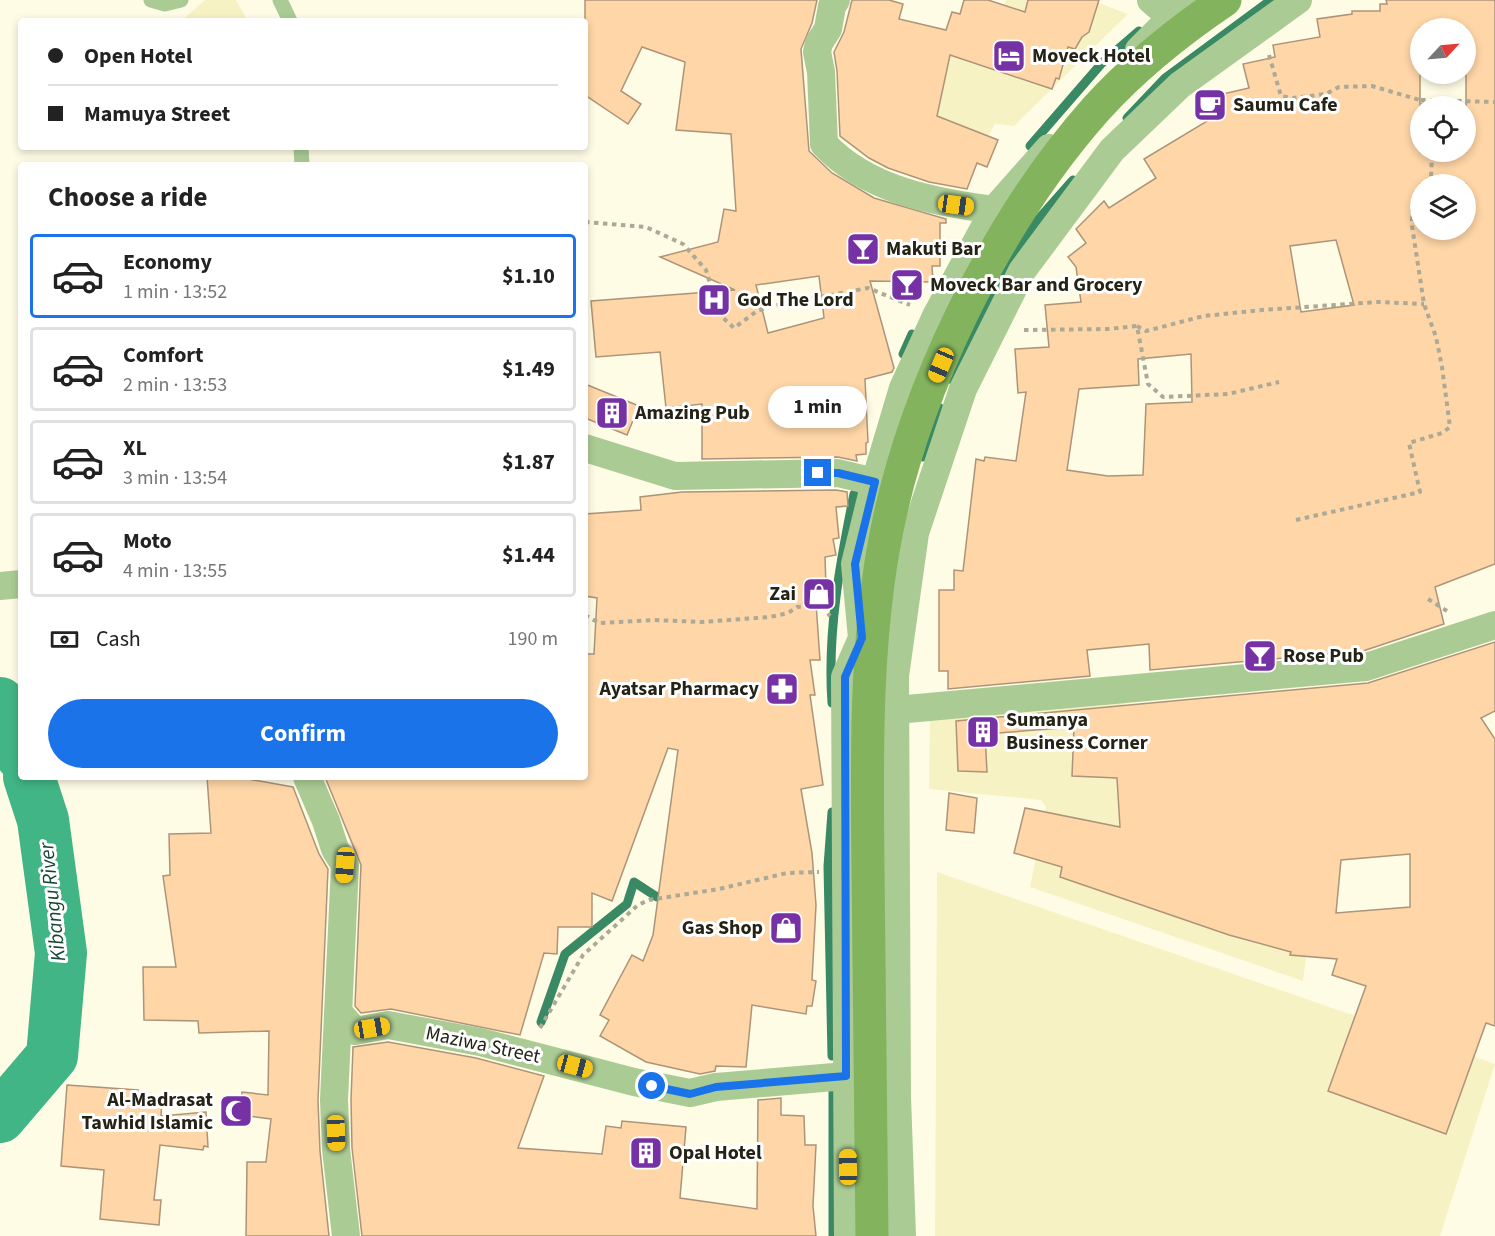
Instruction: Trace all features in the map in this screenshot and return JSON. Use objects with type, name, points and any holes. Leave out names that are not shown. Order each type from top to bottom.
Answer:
[{"type":"main road","points":[[872,1236],[867,699],[883,552],[886,482],[957,329],[1001,242],[1057,156],[1173,12],[1226,0]]},
{"type":"street","points":[[836,0],[828,29],[819,42],[817,52],[822,72],[824,144],[835,156],[896,190],[956,205],[994,210]]},
{"type":"street","points":[[902,1236],[897,1097],[895,676],[915,533],[963,389],[1022,271],[1112,150],[1180,85],[1298,0]]},
{"type":"street","points":[[848,1236],[845,677],[862,638],[855,564],[886,482],[903,388],[936,316],[994,210],[1090,101],[1173,12]]},
{"type":"street","points":[[588,449],[675,476],[838,473],[886,482]]},
{"type":"street","points":[[0,586],[18,584]]},
{"type":"street","points":[[896,710],[1131,691],[1366,667],[1495,625]]},
{"type":"street","points":[[308,780],[326,820],[335,849],[345,865],[334,1100],[336,1149],[346,1236]]},
{"type":"street","name":"Maziwa Street","points":[[339,1013],[355,1030],[388,1025],[480,1042],[690,1094],[716,1087],[846,1076]]},
{"type":"lane","points":[[151,0],[165,4],[182,0]]},
{"type":"lane","points":[[280,0],[289,18]]},
{"type":"path","points":[[1261,25],[1281,96],[1293,98],[1326,94],[1339,87],[1372,86],[1410,97]]},
{"type":"path","points":[[1476,101],[1495,102]]},
{"type":"path","points":[[588,222],[646,227],[684,244],[706,270],[719,314],[734,328],[757,311],[772,306],[868,288],[936,316]]},
{"type":"path","points":[[1296,520],[1417,493],[1421,489],[1409,443],[1442,433],[1450,427],[1436,337],[1424,304],[1414,240]]},
{"type":"path","points":[[993,331],[1108,329],[1137,326],[1146,332],[1204,316],[1262,310],[1378,302],[1424,304]]},
{"type":"path","points":[[1137,326],[1148,384],[1163,398],[1228,394],[1279,381]]},
{"type":"path","points":[[588,617],[599,623],[654,620],[702,622],[770,617],[788,613],[797,607],[822,605],[836,625],[862,638]]},
{"type":"path","points":[[536,1056],[540,1027],[583,955],[638,905],[649,900],[719,889],[787,873],[846,870]]},
{"type":"shaded area","points":[[205,0],[236,0],[246,18],[184,18]]},
{"type":"shaded area","name":"Moveck Hotel","points":[[1006,0],[1091,0],[1128,14],[1014,126],[995,124],[980,152],[850,106],[878,34],[988,60]]},
{"type":"shaded area","name":"Sumanya Business Corner","points":[[1125,696],[1125,750],[1319,854],[1303,981],[1030,887],[1046,807],[1041,800],[929,789],[930,713]]},
{"type":"shaded area","points":[[937,872],[1495,1064],[1440,1236],[935,1236]]},
{"type":"building","points":[[585,0],[817,0],[812,23],[801,49],[809,151],[832,173],[874,198],[946,219],[946,223],[940,223],[940,266],[932,266],[933,282],[870,281],[894,368],[892,372],[865,379],[868,442],[866,443],[866,454],[856,455],[857,461],[838,457],[702,459],[702,404],[666,408],[660,352],[596,357],[591,301],[735,290],[660,257],[718,242],[724,209],[736,211],[731,134],[676,130],[685,62],[642,47],[621,91],[641,104],[628,124],[588,97],[588,18],[585,18]],"holes":[[[819,276],[824,318],[768,333],[756,285]]]},
{"type":"building","points":[[852,0],[889,0],[903,4],[899,19],[946,30],[952,12],[960,14],[964,0],[988,0],[1025,12],[1028,0],[1099,0],[1089,32],[1082,37],[1075,49],[1068,47],[1059,79],[1056,78],[1052,89],[950,55],[937,116],[998,140],[987,167],[977,163],[967,189],[929,182],[888,168],[869,158],[840,136],[834,52],[844,32]]},
{"type":"building","points":[[1386,0],[1495,0],[1495,564],[1435,587],[1444,624],[1363,651],[1150,670],[1149,644],[1087,650],[1090,676],[948,689],[948,671],[939,671],[939,590],[954,590],[954,570],[963,571],[976,459],[984,461],[985,457],[1016,461],[1026,392],[1018,393],[1015,349],[1049,347],[1045,305],[1081,302],[1076,267],[1068,257],[1086,243],[1076,229],[1104,201],[1109,208],[1156,178],[1144,159],[1219,114],[1214,96],[1249,88],[1243,64],[1275,57],[1273,45],[1320,37],[1317,19],[1352,14],[1352,11],[1380,11],[1380,4],[1387,4]],"holes":[[[1410,18],[1476,18],[1476,84],[1466,84],[1466,96],[1476,96],[1476,162],[1410,162],[1410,96],[1420,96],[1420,84],[1410,84]],[[1336,240],[1354,305],[1301,312],[1290,246]],[[1191,354],[1192,402],[1146,404],[1143,475],[1108,476],[1067,470],[1079,389],[1139,385],[1138,359]]]},
{"type":"building","name":"Amazing Pub","points":[[588,385],[639,406],[627,435],[588,419]]},
{"type":"building","points":[[836,490],[847,492],[848,506],[836,507],[839,538],[833,539],[836,555],[825,557],[826,587],[820,587],[821,603],[816,603],[820,660],[810,660],[815,695],[810,695],[823,785],[801,789],[812,853],[816,905],[812,980],[816,981],[812,1006],[807,1006],[806,1014],[752,1005],[746,1067],[716,1066],[715,1071],[700,1074],[646,1062],[600,1036],[609,1020],[600,1015],[632,955],[643,961],[653,935],[678,750],[668,748],[612,901],[592,893],[592,927],[558,927],[557,954],[544,953],[520,1035],[391,1009],[361,1013],[355,1006],[361,865],[326,780],[588,780],[588,654],[594,654],[597,598],[588,596],[588,514],[641,510],[640,497],[682,492]]},
{"type":"building","points":[[1495,642],[1495,711],[1481,718],[1495,739],[1495,1026],[1486,1023],[1446,1134],[1328,1091],[1366,986],[1332,975],[1337,959],[1290,955],[1291,952],[1229,935],[1060,877],[1062,867],[1014,853],[1025,808],[1120,827],[1117,778],[1072,776],[1074,727],[985,734],[987,772],[958,771],[956,721],[1368,683]],"holes":[[[1410,854],[1410,907],[1336,913],[1341,860]]]},
{"type":"building","points":[[207,780],[254,780],[293,787],[319,854],[328,869],[318,1101],[320,1151],[329,1236],[246,1236],[247,1162],[266,1162],[271,1119],[240,1115],[242,1092],[268,1095],[269,1031],[199,1033],[198,1021],[144,1020],[143,967],[176,967],[163,876],[170,875],[169,834],[211,833]]},
{"type":"building","points":[[949,793],[977,798],[974,833],[946,830]]},
{"type":"building","points":[[388,1042],[476,1058],[544,1076],[518,1148],[602,1154],[606,1126],[621,1128],[622,1121],[686,1127],[680,1198],[757,1209],[758,1100],[781,1098],[781,1115],[804,1116],[805,1145],[816,1145],[813,1206],[816,1236],[362,1236],[352,1148],[353,1047]]},
{"type":"building","points":[[67,1085],[138,1090],[137,1098],[162,1101],[161,1116],[206,1112],[208,1147],[204,1146],[203,1150],[160,1145],[154,1200],[161,1200],[159,1225],[100,1219],[104,1170],[61,1166]]},
{"type":"waterway","points":[[1127,118],[1165,78],[1271,0]]},
{"type":"waterway","points":[[1030,146],[1102,63],[1139,31]]},
{"type":"waterway","points":[[952,380],[988,301],[1035,223],[1073,180]]},
{"type":"waterway","points":[[903,354],[912,334]]},
{"type":"waterway","points":[[923,457],[940,408]]},
{"type":"waterway","points":[[832,703],[833,624],[854,494]]},
{"type":"waterway","name":"Kibangu River","points":[[0,703],[18,748]]},
{"type":"waterway","name":"Kibangu River","points":[[0,1117],[52,1056],[61,953],[43,820],[30,780]]},
{"type":"waterway","points":[[832,812],[828,866],[832,1056]]},
{"type":"waterway","points":[[541,1022],[565,954],[627,904],[634,882],[657,897],[670,895]]},
{"type":"waterway","points":[[833,1087],[833,1236]]},
{"type":"place","name":"Moveck Hotel","points":[[1009,56]]},
{"type":"place","name":"Saumu Cafe","points":[[1210,105]]},
{"type":"place","name":"Makuti Bar","points":[[863,249]]},
{"type":"place","name":"Moveck Bar and Grocery","points":[[907,285]]},
{"type":"place","name":"God The Lord","points":[[714,300]]},
{"type":"place","name":"Amazing Pub","points":[[612,413]]},
{"type":"place","name":"Zai","points":[[819,594]]},
{"type":"place","name":"Rose Pub","points":[[1260,656]]},
{"type":"place","name":"Ayatsar Pharmacy","points":[[782,689]]},
{"type":"place","name":"Sumanya Business Corner","points":[[983,732]]},
{"type":"place","name":"Gas Shop","points":[[786,928]]},
{"type":"place","name":"Al-Madrasat Tawhid Islamic","points":[[236,1111]]},
{"type":"place","name":"Opal Hotel","points":[[646,1153]]},
{"type":"route","points":[[652,1086],[690,1094],[716,1087],[846,1076],[845,677],[862,638],[855,564],[875,482],[838,473],[818,473]]}]
